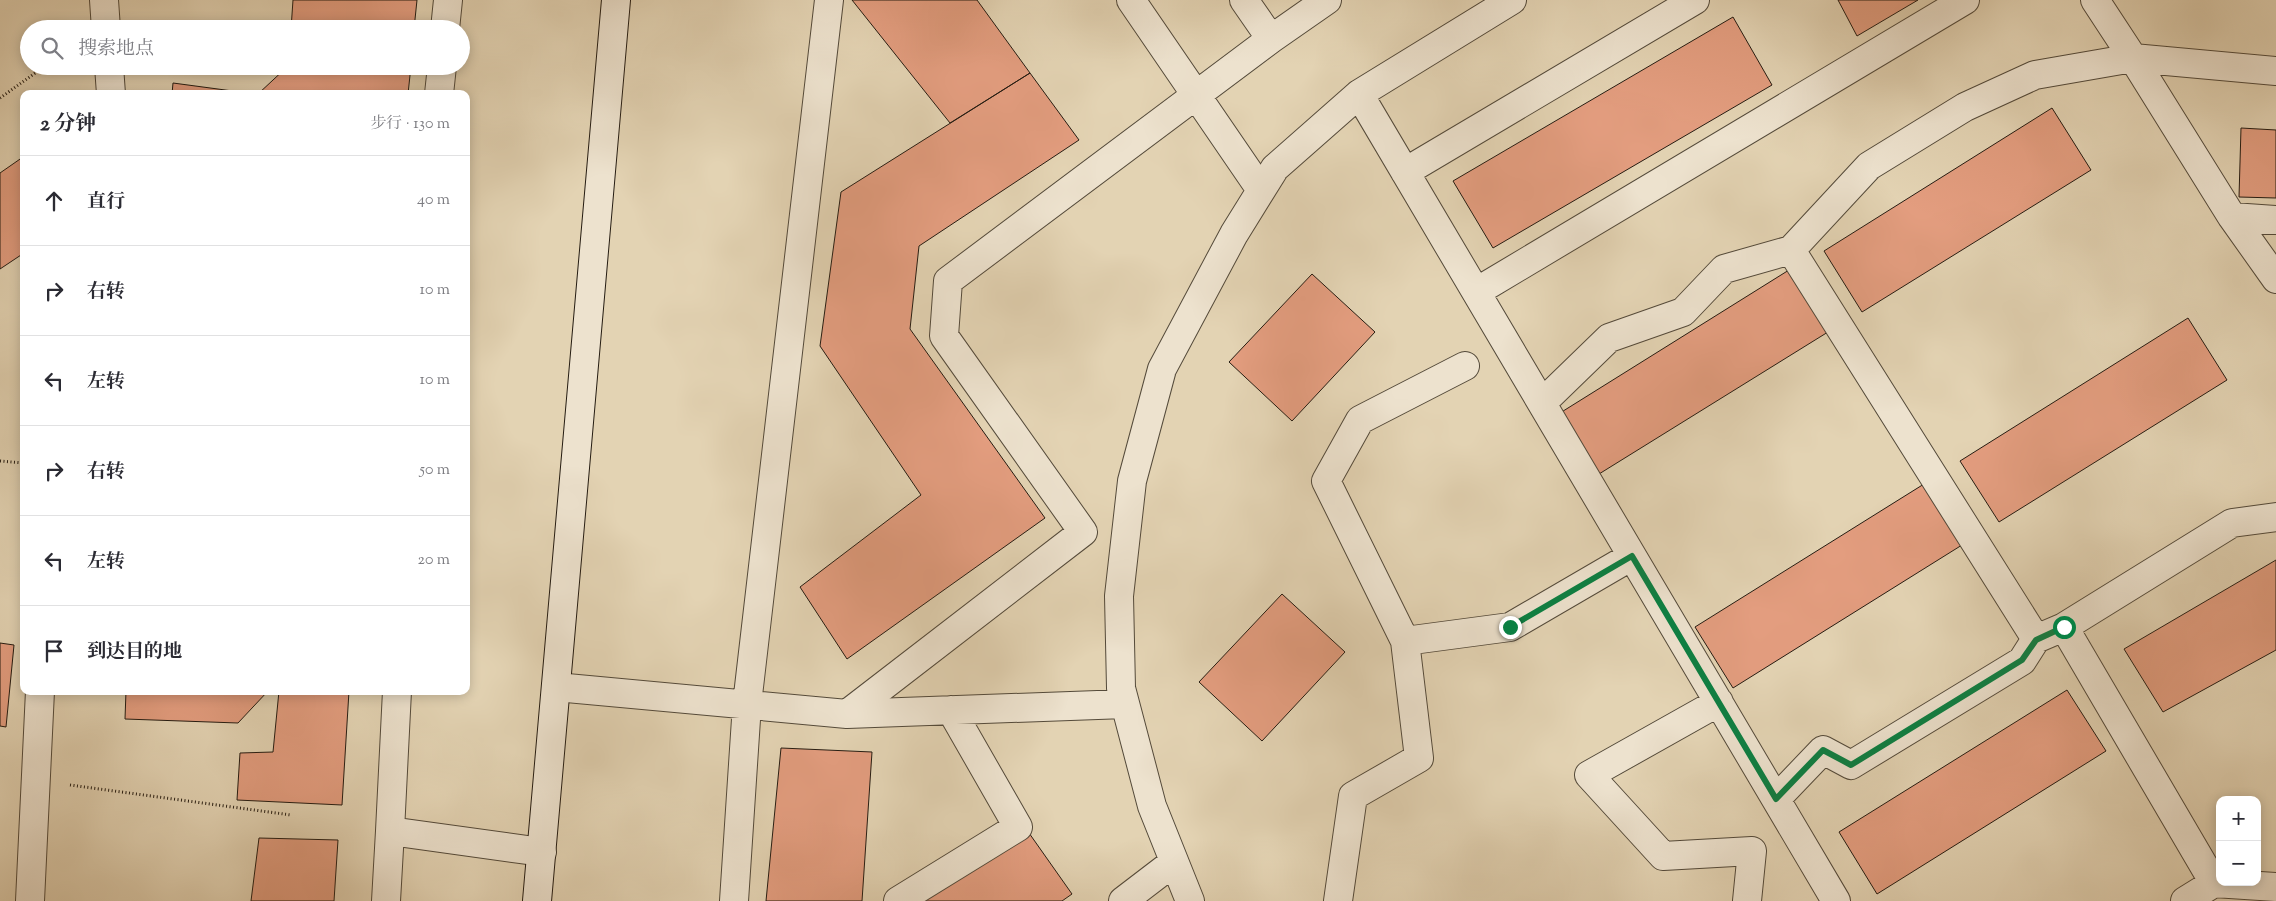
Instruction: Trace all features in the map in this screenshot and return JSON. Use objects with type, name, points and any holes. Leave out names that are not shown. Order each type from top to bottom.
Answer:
[{"type":"street","points":[[104,0],[105,20]]},
{"type":"street","points":[[447,20],[448,0]]},
{"type":"street","points":[[537,901],[616,0]]},
{"type":"street","points":[[734,901],[747,704],[829,0]]},
{"type":"street","points":[[1131,0],[1261,190]]},
{"type":"street","points":[[1244,0],[1271,39]]},
{"type":"street","points":[[847,714],[1083,532],[944,336],[948,281],[1271,39],[1326,0]]},
{"type":"street","points":[[1190,901],[1152,806],[1121,688],[1119,596],[1132,481],[1162,370],[1234,234],[1275,168],[1359,94],[1512,0]]},
{"type":"street","points":[[1405,172],[1695,0]]},
{"type":"street","points":[[1476,292],[1965,0]]},
{"type":"street","points":[[2095,0],[2232,217],[2276,279]]},
{"type":"street","points":[[1542,403],[1609,338],[1683,312],[1724,269],[1791,250],[1869,166],[1965,106],[2034,75],[2133,58],[2276,71]]},
{"type":"street","points":[[110,75],[111,90]]},
{"type":"street","points":[[439,90],[441,75]]},
{"type":"street","points":[[1359,94],[1836,901]]},
{"type":"street","points":[[2232,217],[2276,220]]},
{"type":"street","points":[[1791,250],[2036,640]]},
{"type":"street","points":[[1338,901],[1354,796],[1419,758],[1405,641],[1326,481],[1360,420],[1465,366]]},
{"type":"street","points":[[1776,799],[1823,750],[1851,765],[2022,660],[2036,640],[2064,627],[2232,523],[2276,517]]},
{"type":"street","points":[[1405,641],[1510,627],[1632,556]]},
{"type":"street","points":[[2064,627],[2214,883]]},
{"type":"street","points":[[556,687],[847,714],[1125,704]]},
{"type":"street","points":[[30,901],[40,695]]},
{"type":"street","points":[[386,901],[398,695]]},
{"type":"street","points":[[1718,702],[1588,775],[1663,856],[1752,851],[1747,901]]},
{"type":"street","points":[[898,901],[1018,827],[951,710]]},
{"type":"street","points":[[390,831],[542,852]]},
{"type":"street","points":[[1123,901],[1174,862]]},
{"type":"street","points":[[2185,901],[2214,883],[2276,887]]},
{"type":"path","points":[[0,98],[32,75]]},
{"type":"path","points":[[0,461],[20,463]]},
{"type":"path","points":[[36,780],[291,815]]},
{"type":"building","points":[[293,0],[417,0],[415,20],[292,20]]},
{"type":"building","points":[[852,0],[977,0],[1030,73],[950,123]]},
{"type":"building","points":[[1838,0],[1918,0],[1857,36]]},
{"type":"building","points":[[1733,17],[1772,85],[1493,248],[1453,181]]},
{"type":"building","points":[[1030,73],[1079,140],[919,246],[910,329],[1045,518],[847,659],[800,587],[921,495],[820,346],[841,192]]},
{"type":"building","points":[[278,75],[410,75],[408,90],[262,90]]},
{"type":"building","points":[[173,83],[225,90],[172,90]]},
{"type":"building","points":[[2052,108],[2091,170],[1862,312],[1824,251]]},
{"type":"building","points":[[2241,128],[2276,130],[2276,198],[2239,197]]},
{"type":"building","points":[[20,159],[20,256],[0,269],[0,173]]},
{"type":"building","points":[[1789,270],[1828,332],[1599,474],[1560,413]]},
{"type":"building","points":[[1312,274],[1375,332],[1292,421],[1229,362]]},
{"type":"building","points":[[2188,318],[2227,380],[1999,522],[1960,461]]},
{"type":"building","points":[[1924,484],[1962,545],[1733,688],[1695,627]]},
{"type":"building","points":[[2276,560],[2276,650],[2163,712],[2124,649]]},
{"type":"building","points":[[1282,594],[1345,652],[1262,741],[1199,682]]},
{"type":"building","points":[[0,643],[14,645],[6,727],[0,726]]},
{"type":"building","points":[[2067,690],[2106,751],[1877,894],[1839,832]]},
{"type":"building","points":[[126,695],[264,695],[238,723],[125,719]]},
{"type":"building","points":[[279,695],[349,695],[342,805],[237,800],[240,753],[273,752]]},
{"type":"building","points":[[781,748],[872,752],[862,901],[766,901]]},
{"type":"building","points":[[1029,833],[1072,894],[1062,901],[920,901]]},
{"type":"building","points":[[259,838],[338,840],[334,901],[251,901]]},
{"type":"route","points":[[1510,627],[1632,556],[1776,799],[1823,750],[1851,765],[2022,660],[2036,640],[2064,627]]}]
